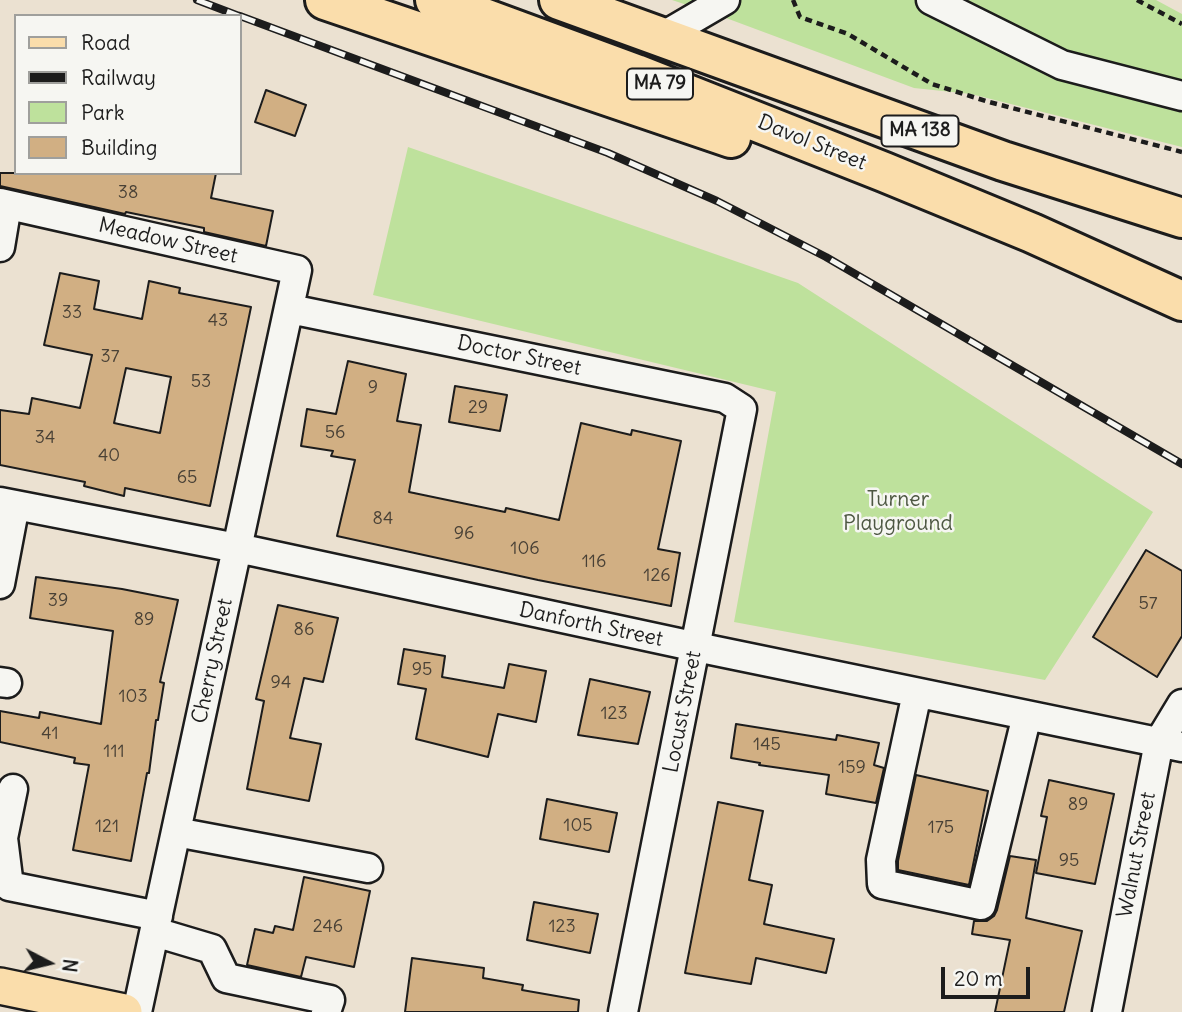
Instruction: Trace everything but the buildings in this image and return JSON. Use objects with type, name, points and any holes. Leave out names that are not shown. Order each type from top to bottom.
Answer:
[{"type":"highway","points":[[325,0],[730,138],[884,172]]},
{"type":"highway","name":"Davol Street","points":[[435,0],[624,70],[884,172],[1032,233],[1182,301]]},
{"type":"highway","name":"MA 79","points":[[559,0],[660,38]]},
{"type":"highway","name":"MA 138","points":[[660,38],[1029,170],[1182,218]]},
{"type":"main road","points":[[0,986],[124,1012]]},
{"type":"street","points":[[660,38],[725,0]]},
{"type":"street","points":[[931,0],[1062,65],[1182,96]]},
{"type":"street","points":[[0,247],[3,204]]},
{"type":"street","name":"Meadow Street","points":[[3,204],[297,270],[289,309]]},
{"type":"street","name":"Doctor Street","points":[[289,309],[725,398],[743,412]]},
{"type":"street","name":"Cherry Street","points":[[137,1012],[289,309]]},
{"type":"street","name":"Locust Street","points":[[623,1012],[743,412]]},
{"type":"street","points":[[0,584],[8,504]]},
{"type":"street","name":"Danforth Street","points":[[8,504],[238,548],[696,647],[1170,744]]},
{"type":"street","points":[[917,693],[881,860],[882,884],[981,905],[1027,715]]},
{"type":"street","name":"Walnut Street","points":[[1107,1012],[1170,744],[1182,704]]},
{"type":"street","points":[[13,789],[3,838],[9,886],[156,924],[212,949],[226,978],[330,1000],[326,1012]]},
{"type":"street","points":[[176,832],[368,868]]},
{"type":"path","points":[[793,0],[800,17],[848,34],[932,84],[1001,106],[1182,152]]},
{"type":"path","points":[[1137,0],[1182,24]]},
{"type":"green space","points":[[672,0],[1156,0],[1182,14],[1182,147],[971,94],[914,88]]},
{"type":"green space","name":"Turner Playground","points":[[408,147],[798,283],[1153,512],[1045,680],[734,622],[776,392],[373,295]]},
{"type":"railway","points":[[197,0],[234,14]]},
{"type":"railway","points":[[242,17],[608,153],[717,201],[826,257],[1182,464]]}]
